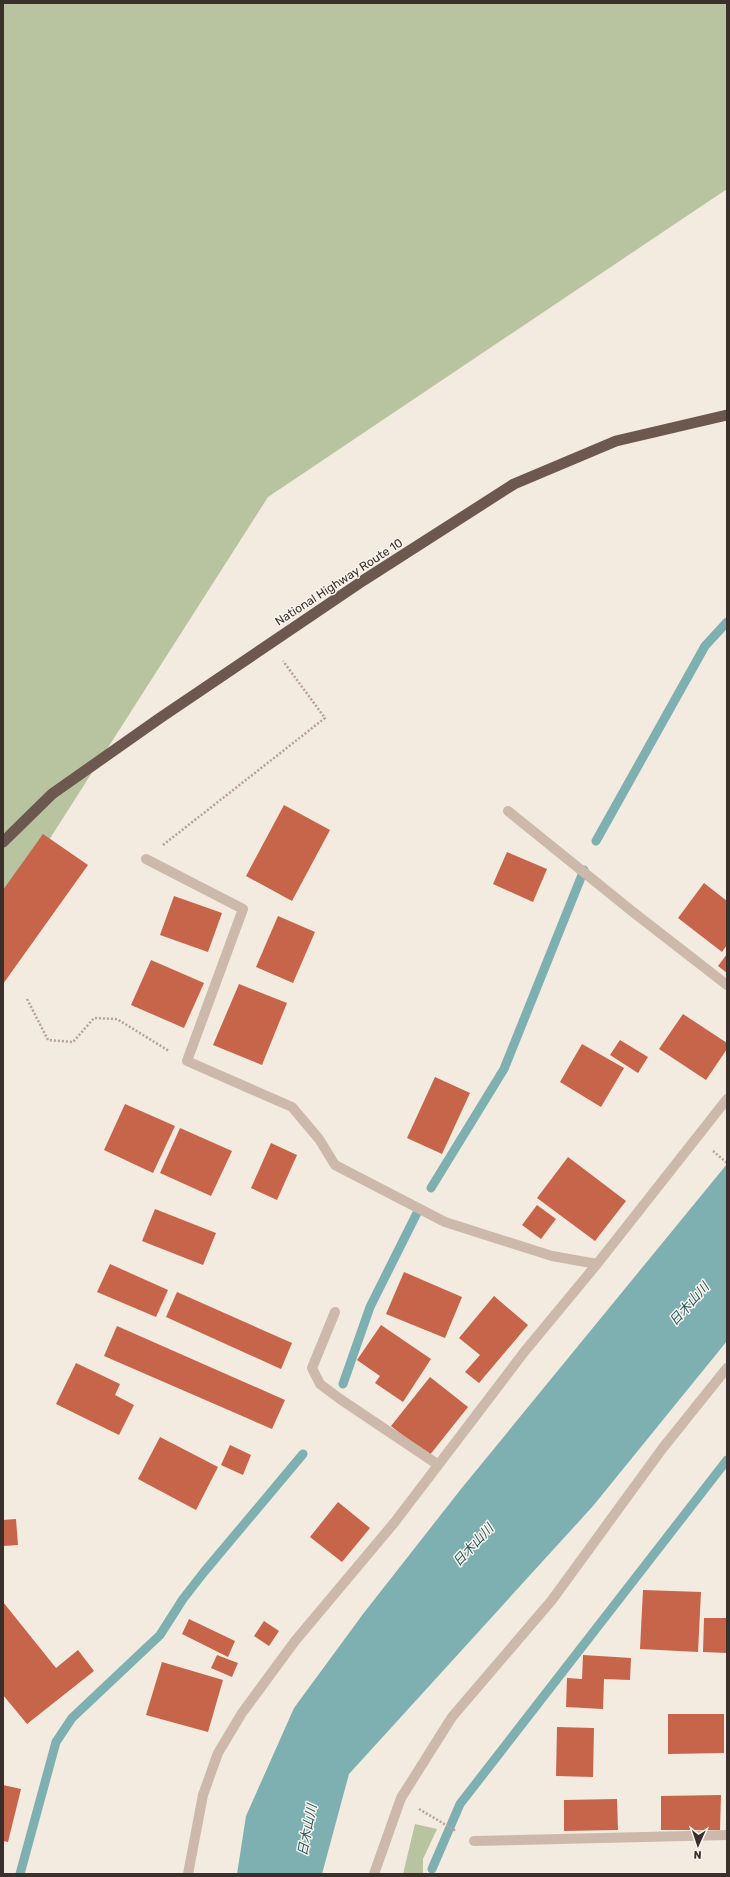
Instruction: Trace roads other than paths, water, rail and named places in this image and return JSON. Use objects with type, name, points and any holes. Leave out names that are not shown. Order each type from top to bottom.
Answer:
[{"type":"highway","name":"National Highway Route 10","points":[[3,842],[52,794],[270,643],[364,580],[514,484],[616,441],[727,415]]},
{"type":"street","points":[[508,811],[588,877],[727,985]]},
{"type":"street","points":[[146,859],[243,909],[187,1061],[292,1107],[319,1139],[335,1165],[445,1222],[552,1256],[597,1264]]},
{"type":"street","points":[[188,1874],[204,1795],[218,1753],[242,1713],[295,1641],[394,1523],[437,1464],[525,1351],[597,1264],[727,1099]]},
{"type":"street","points":[[335,1312],[312,1368],[320,1384],[340,1400],[437,1464]]},
{"type":"street","points":[[374,1874],[401,1798],[452,1717],[552,1600],[662,1449],[727,1368]]},
{"type":"street","points":[[474,1841],[727,1835]]},
{"type":"water","name":"日木山川","points":[[727,1164],[727,1341],[593,1506],[349,1774],[322,1874],[237,1874],[246,1816],[294,1708],[363,1614],[461,1489]]},
{"type":"waterway","points":[[596,841],[705,646],[727,622]]},
{"type":"waterway","points":[[431,1188],[504,1069],[584,870]]},
{"type":"waterway","points":[[343,1384],[370,1307],[418,1211]]},
{"type":"waterway","points":[[20,1874],[56,1742],[72,1718],[160,1635],[183,1599],[204,1572],[303,1454]]},
{"type":"waterway","points":[[432,1869],[460,1804],[727,1460]]}]
